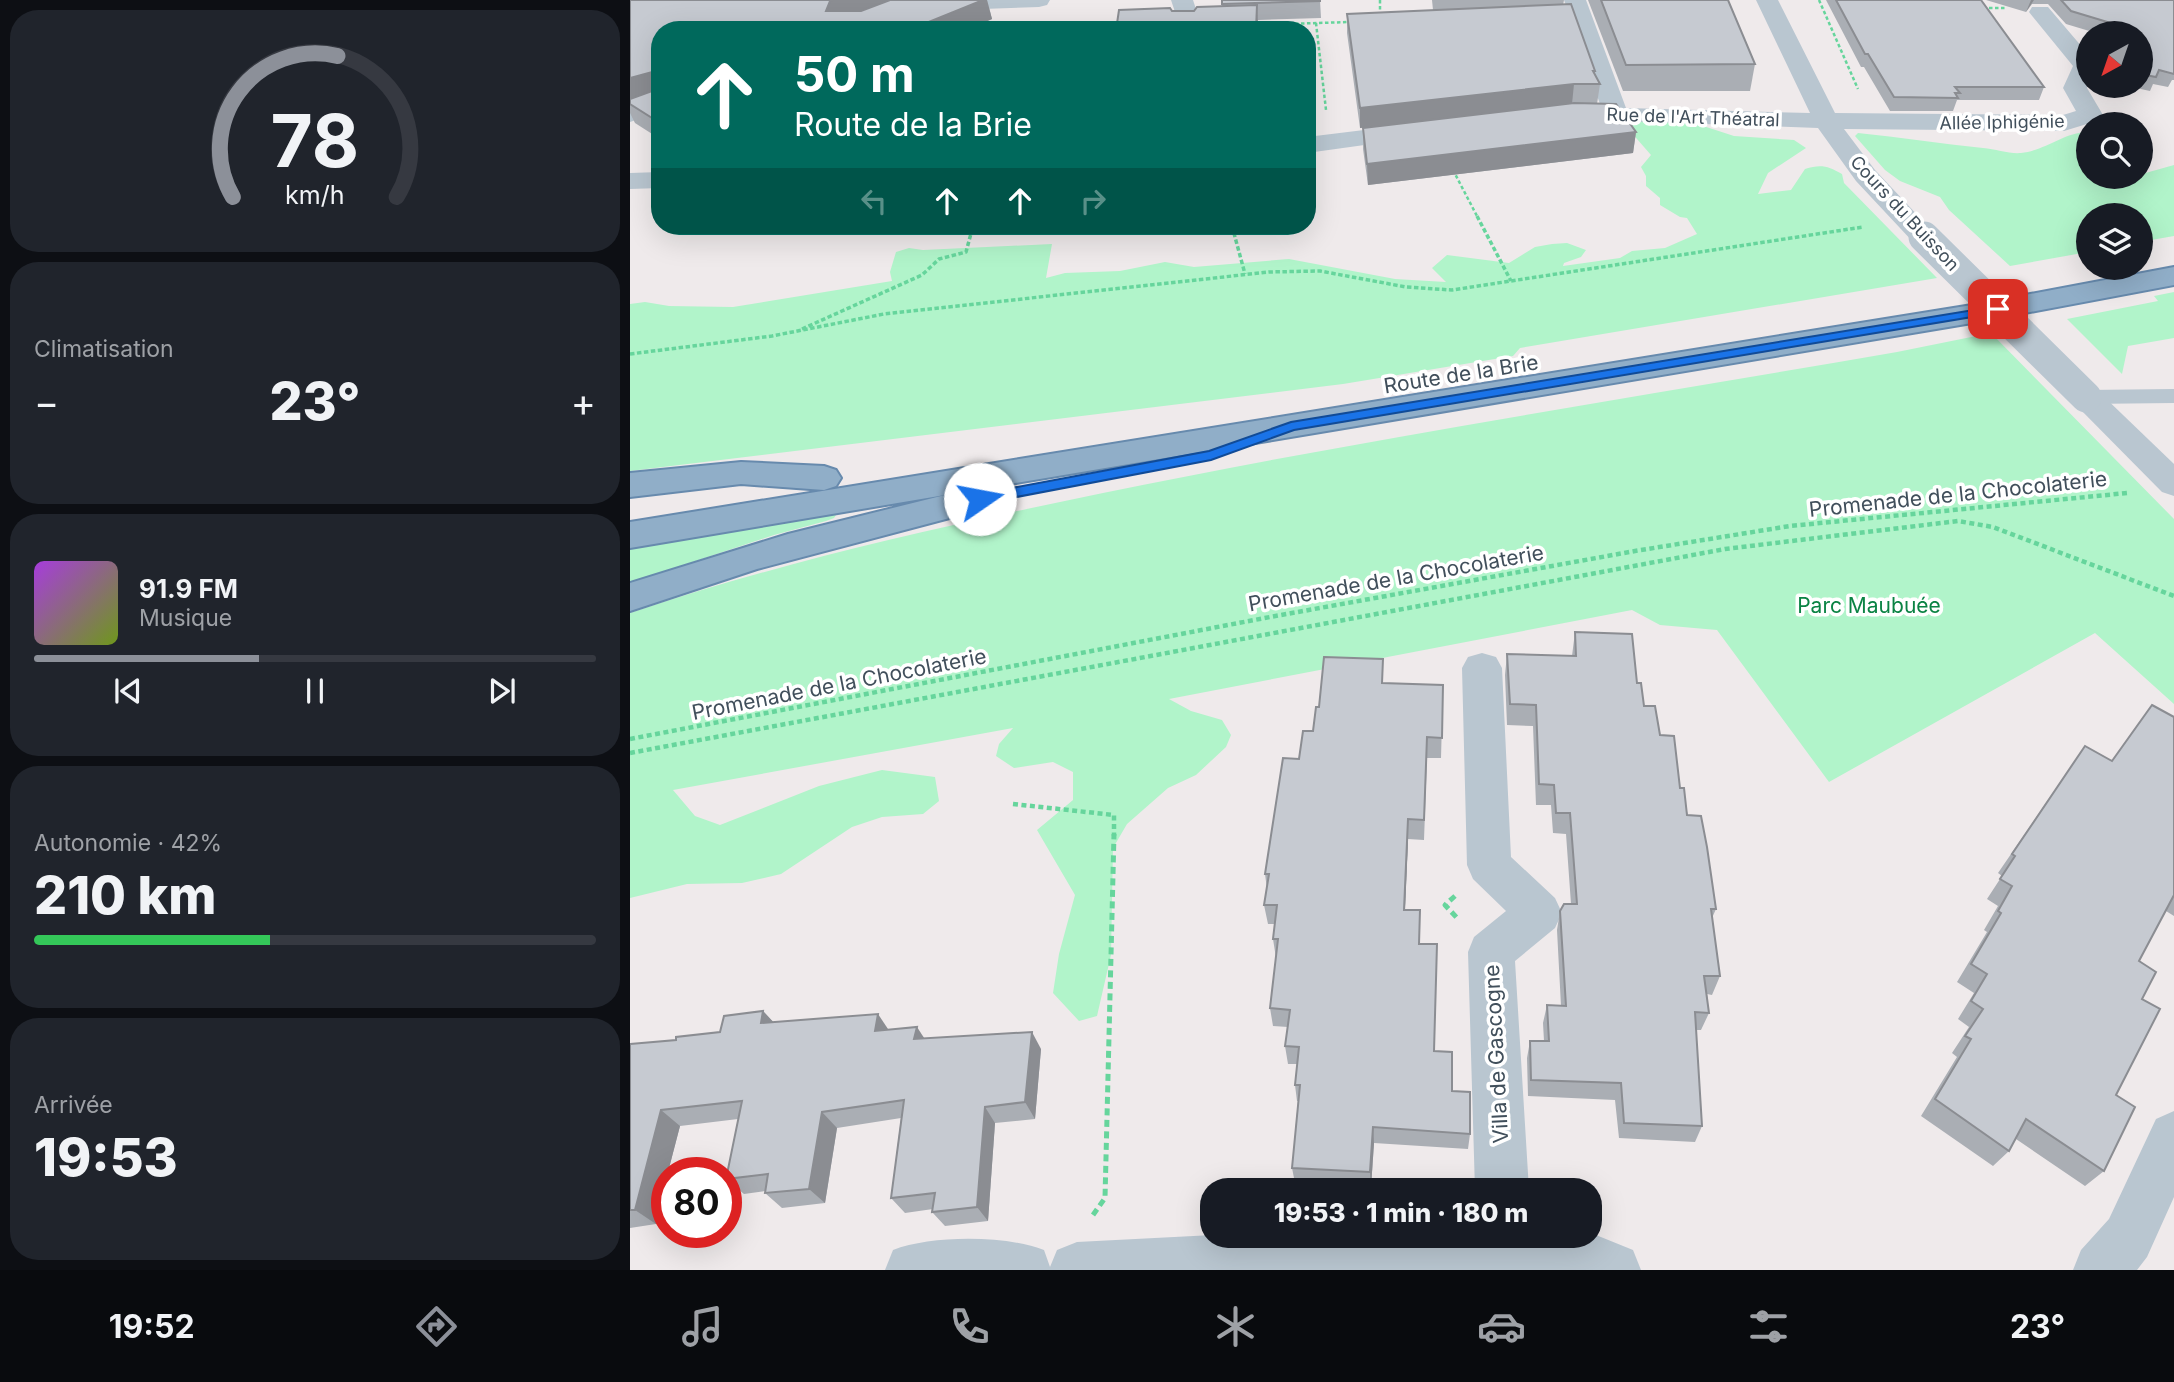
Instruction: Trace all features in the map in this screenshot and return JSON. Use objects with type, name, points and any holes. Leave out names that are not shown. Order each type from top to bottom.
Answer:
[{"type":"highway","points":[[2153,257],[2174,253]]},
{"type":"highway","name":"Route de la Brie","points":[[824,478],[2076,271]]},
{"type":"highway","name":"Route de la Brie","points":[[1291,426],[1972,314],[2174,276]]},
{"type":"highway","points":[[630,535],[1291,426]]},
{"type":"highway","points":[[630,597],[684,577],[839,533],[1006,493],[1211,455],[1291,426]]},
{"type":"highway","points":[[630,485],[741,473],[824,478]]},
{"type":"highway","points":[[630,510],[824,478]]},
{"type":"street","points":[[934,0],[925,4],[1039,0]]},
{"type":"street","points":[[1182,0],[1187,21]]},
{"type":"street","name":"Cours du Buisson","points":[[1767,0],[1828,123],[1857,165],[1916,229],[2174,485]]},
{"type":"street","points":[[1504,17],[1578,7],[1616,114]]},
{"type":"street","name":"Allée Iphigénie","points":[[1828,123],[2064,123],[2091,115],[2075,88],[2085,65],[2040,12]]},
{"type":"street","points":[[630,115],[651,107]]},
{"type":"street","name":"Rue de l'Art Théatral","points":[[1548,116],[1616,114],[1828,123]]},
{"type":"street","points":[[1319,143],[1432,130]]},
{"type":"street","points":[[630,181],[651,180]]},
{"type":"street","name":"Villa de Gascogne","points":[[1482,668],[1489,865],[1539,913],[1491,952],[1501,1178]]},
{"type":"street","points":[[2101,1270],[2128,1238],[2174,1137]]},
{"type":"street","points":[[1077,1270],[1390,1248]]},
{"type":"street","points":[[1539,1248],[1596,1261],[1613,1270]]},
{"type":"street","points":[[930,1268],[1024,1270]]},
{"type":"lane","points":[[2086,397],[2174,396]]},
{"type":"path","points":[[1380,0],[1380,21]]},
{"type":"path","points":[[1974,8],[2026,8],[2040,12]]},
{"type":"path","points":[[1319,143],[1316,23],[1355,22]]},
{"type":"path","points":[[1432,130],[1511,281]]},
{"type":"path","points":[[630,354],[795,332],[884,314],[1245,274],[1320,271],[1406,287],[1452,290],[1916,229]]},
{"type":"path","points":[[795,332],[922,275],[939,259],[966,252],[971,235]]},
{"type":"path","points":[[1234,235],[1245,274]]},
{"type":"path","name":"Promenade de la Chocolaterie","points":[[630,739],[1256,620],[1790,526],[2130,493]]},
{"type":"path","points":[[1955,510],[1958,521]]},
{"type":"path","points":[[630,753],[1724,549],[1958,521],[1993,527],[2174,596]]},
{"type":"path","points":[[1013,804],[1114,815],[1105,1198],[1091,1218]]},
{"type":"green space","points":[[1691,122],[1734,136],[1794,140],[1806,148],[1768,173],[1758,194],[1791,190],[1805,169],[1820,166],[1833,169],[1842,174],[1844,183],[1937,278],[1520,348],[1513,356],[1343,384],[630,471],[630,304],[645,302],[669,306],[733,307],[892,281],[890,272],[896,252],[909,248],[923,250],[1052,244],[1046,278],[1065,273],[1120,271],[1165,262],[1194,267],[1289,259],[1395,279],[1446,282],[1432,268],[1447,255],[1509,263],[1535,247],[1567,243],[1586,250],[1581,257],[1564,263],[1563,266],[1620,258],[1632,251],[1665,248],[1697,234],[1687,218],[1680,217],[1660,205],[1660,198],[1646,186],[1646,176],[1641,167],[1651,155],[1623,123]]},
{"type":"green space","points":[[1858,133],[2016,153],[2039,149],[2076,134],[2076,189],[2153,189],[2153,171],[2174,165],[2174,236],[2153,240],[2153,203],[2076,203],[2076,254],[2010,266],[1949,210],[1940,197],[1900,181],[1885,170],[1855,136]]},
{"type":"green space","points":[[2174,292],[2174,338],[2128,346],[2122,374],[2067,319],[2158,301],[2154,296]]},
{"type":"green space","name":"Parc Maubuée","points":[[1991,333],[2174,519],[2174,704],[2095,633],[1829,782],[1717,630],[1660,625],[1632,610],[1169,699],[1191,711],[1222,720],[1231,735],[1226,747],[1196,775],[1168,788],[1127,824],[1113,848],[1111,955],[1097,1016],[1079,1021],[1053,993],[1059,954],[1075,895],[1037,830],[1073,800],[1073,772],[1053,762],[1014,768],[996,756],[999,744],[1013,728],[673,790],[695,816],[720,825],[819,786],[882,770],[935,777],[939,801],[923,814],[882,817],[852,827],[781,874],[742,883],[687,884],[630,898],[630,613],[747,577],[865,546],[1103,493],[1400,437],[1897,352]]},
{"type":"green space","points":[[838,512],[834,518],[826,521],[774,535],[630,583],[630,544]]},
{"type":"building","points":[[630,0],[833,0],[826,11],[861,11],[890,0],[983,0],[931,21],[651,21],[651,72],[630,78]]},
{"type":"building","points":[[1222,0],[1320,0],[1320,1],[1222,4]]},
{"type":"building","points":[[1601,0],[1728,0],[1755,64],[1626,65]]},
{"type":"building","points":[[1836,0],[1981,0],[2044,87],[1955,87],[1960,93],[1955,93],[1958,98],[1894,97],[1868,54],[1865,54]]},
{"type":"building","points":[[2061,0],[2174,0],[2174,74],[2159,70],[2156,77],[2153,76],[2153,21],[2104,21],[2071,11]]},
{"type":"building","points":[[1571,4],[1593,71],[1600,84],[1574,84],[1360,108],[1347,14]]},
{"type":"building","points":[[1257,5],[1256,21],[1117,21],[1119,10],[1170,8],[1172,11],[1194,11],[1197,7]]},
{"type":"building","points":[[651,91],[651,117],[630,104],[630,99]]},
{"type":"building","points":[[1574,103],[1616,104],[1636,132],[1367,164],[1363,128]]},
{"type":"building","points":[[1575,632],[1632,634],[1637,683],[1641,683],[1644,706],[1655,706],[1660,735],[1674,736],[1680,788],[1684,788],[1687,815],[1701,816],[1716,909],[1711,909],[1720,976],[1704,976],[1709,1013],[1695,1012],[1702,1126],[1624,1123],[1621,1083],[1531,1080],[1530,1041],[1549,1041],[1547,1005],[1566,1006],[1560,911],[1564,904],[1577,904],[1570,813],[1556,813],[1554,785],[1539,784],[1536,705],[1510,704],[1507,654],[1576,656]]},
{"type":"building","points":[[1324,657],[1383,659],[1382,683],[1443,685],[1442,738],[1427,737],[1424,820],[1408,819],[1404,910],[1420,910],[1419,944],[1437,944],[1434,1051],[1452,1052],[1452,1091],[1470,1092],[1470,1134],[1373,1127],[1370,1172],[1292,1168],[1300,1085],[1295,1085],[1299,1047],[1285,1046],[1290,1010],[1270,1008],[1278,939],[1273,939],[1277,905],[1264,905],[1269,874],[1265,874],[1283,758],[1299,759],[1303,731],[1313,731],[1316,707],[1319,707]]},
{"type":"building","points":[[2152,705],[2174,717],[2174,895],[2139,961],[2156,972],[2142,999],[2160,1009],[2116,1095],[2135,1107],[2104,1171],[2026,1119],[2009,1151],[1935,1099],[1971,1039],[1965,1036],[1983,1009],[1971,1001],[1987,974],[1971,964],[2001,913],[1998,911],[2012,886],[2000,879],[2015,856],[2012,854],[2085,746],[2112,761]]},
{"type":"building","points":[[763,1011],[761,1023],[878,1014],[875,1031],[917,1027],[914,1039],[1032,1032],[1025,1102],[985,1107],[977,1207],[932,1212],[935,1193],[891,1198],[904,1100],[822,1112],[809,1189],[765,1193],[768,1174],[742,1177],[742,1157],[731,1157],[742,1101],[661,1110],[635,1210],[630,1210],[630,1044],[676,1040],[676,1037],[720,1032],[724,1016]]},
{"type":"route","points":[[980,499],[1211,455],[1291,426],[1998,309]]}]
